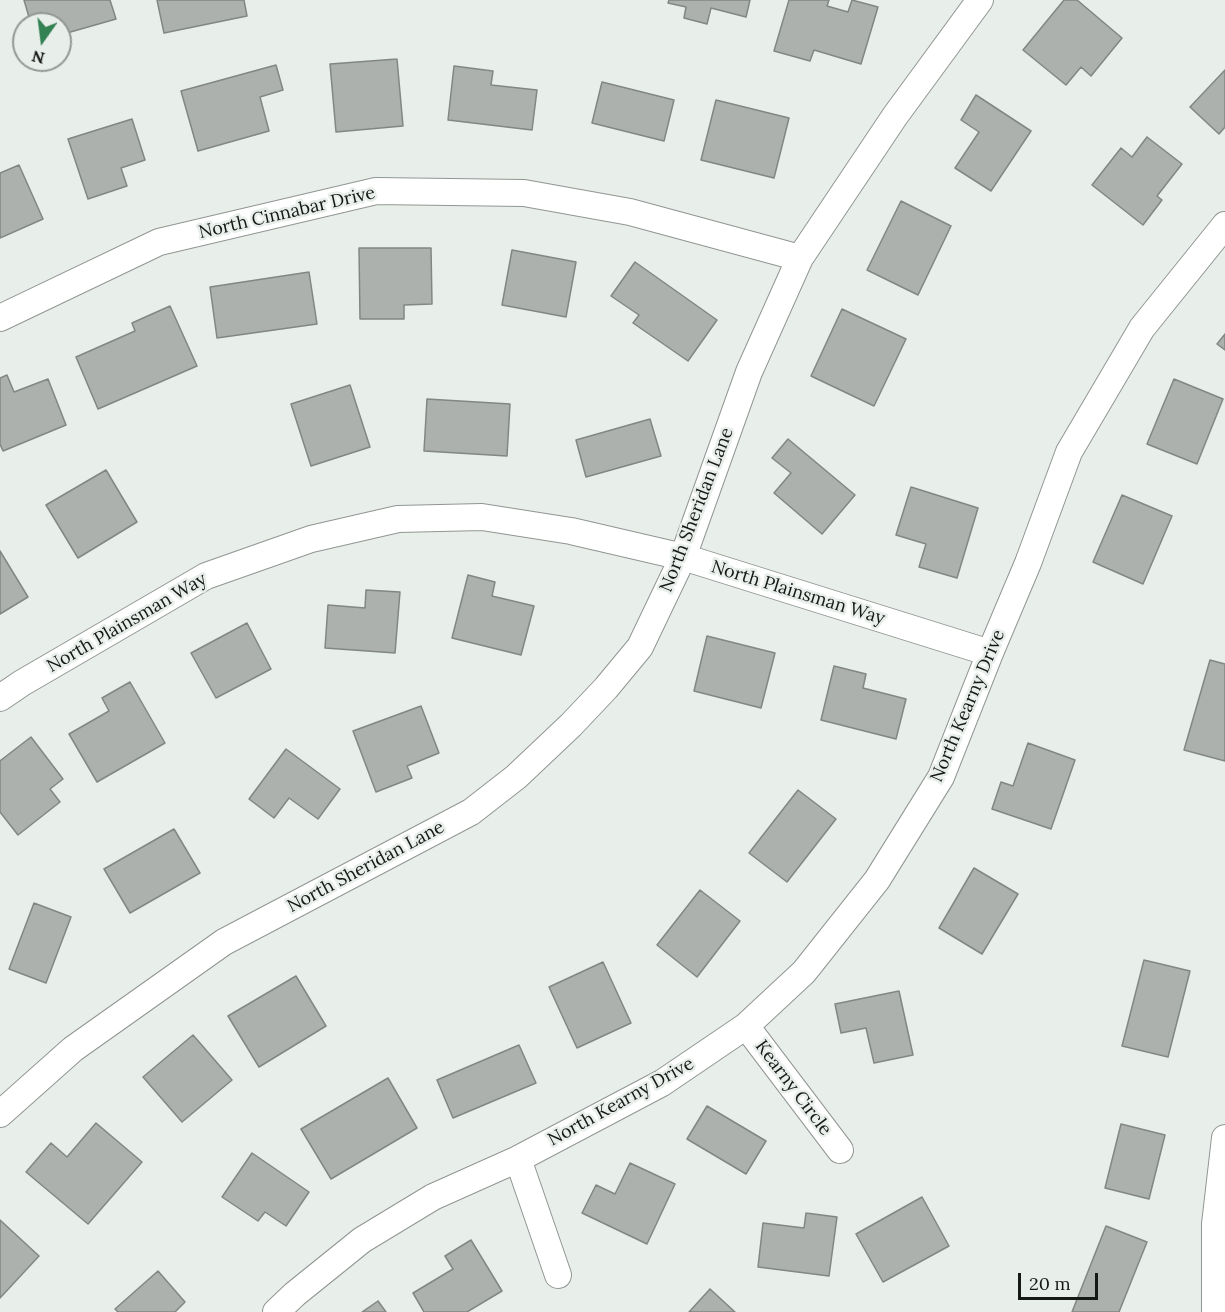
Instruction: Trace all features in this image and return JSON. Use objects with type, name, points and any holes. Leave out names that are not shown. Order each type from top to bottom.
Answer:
[{"type":"street","name":"North Sheridan Lane","points":[[0,1114],[73,1048],[224,942],[471,812],[516,777],[572,725],[606,688],[640,647],[683,557],[749,372],[800,258],[895,116],[980,0]]},
{"type":"street","name":"North Cinnabar Drive","points":[[0,318],[159,242],[376,190],[524,193],[630,212],[800,258]]},
{"type":"street","name":"North Kearny Drive","points":[[276,1312],[362,1240],[433,1197],[518,1159],[662,1083],[746,1026],[804,972],[877,880],[941,777],[1028,563],[1069,452],[1142,328],[1225,225]]},
{"type":"street","name":"North Plainsman Way","points":[[0,698],[206,576],[311,538],[398,519],[482,517],[571,531],[683,557],[990,653]]},
{"type":"street","name":"Kearny Circle","points":[[746,1026],[840,1150]]},
{"type":"street","points":[[1215,1312],[1215,1224],[1225,1138]]},
{"type":"street","points":[[518,1159],[558,1275]]},
{"type":"building","points":[[24,0],[110,0],[116,19],[72,32],[72,12],[28,12]]},
{"type":"building","points":[[157,0],[244,0],[247,16],[164,33]]},
{"type":"building","points":[[669,0],[750,0],[746,17],[711,8],[707,24],[684,18],[686,7],[668,3]]},
{"type":"building","points":[[789,0],[829,0],[827,6],[848,12],[852,0],[878,7],[861,64],[814,50],[810,61],[774,51]]},
{"type":"building","points":[[1064,0],[1077,0],[1122,38],[1091,76],[1081,67],[1066,85],[1023,50]]},
{"type":"building","points":[[397,59],[403,126],[336,132],[330,64]]},
{"type":"building","points":[[276,65],[283,90],[260,97],[269,131],[198,151],[181,91]]},
{"type":"building","points":[[454,66],[493,71],[491,85],[537,90],[532,130],[448,120]]},
{"type":"building","points":[[1225,70],[1225,127],[1219,134],[1190,107]]},
{"type":"building","points":[[602,82],[674,100],[664,141],[592,123]]},
{"type":"building","points":[[976,95],[1031,131],[991,191],[955,168],[979,132],[961,120]]},
{"type":"building","points":[[716,100],[789,118],[774,178],[701,160]]},
{"type":"building","points":[[132,119],[145,160],[121,168],[127,186],[88,199],[68,139]]},
{"type":"building","points":[[1147,137],[1182,164],[1157,196],[1162,200],[1143,225],[1092,185],[1121,148],[1132,157]]},
{"type":"building","points":[[19,165],[43,219],[0,238],[0,173]]},
{"type":"building","points":[[901,201],[951,226],[918,295],[867,270]]},
{"type":"building","points":[[359,248],[431,248],[432,304],[404,305],[404,319],[360,319]]},
{"type":"building","points":[[512,250],[576,262],[566,317],[502,305]]},
{"type":"building","points":[[635,262],[717,320],[688,361],[633,323],[639,315],[611,296]]},
{"type":"building","points":[[309,272],[317,324],[217,338],[210,287]]},
{"type":"building","points":[[170,306],[197,366],[98,409],[76,357],[135,331],[132,323]]},
{"type":"building","points":[[842,309],[906,339],[874,406],[811,376]]},
{"type":"building","points":[[1225,334],[1225,350],[1217,344]]},
{"type":"building","points":[[7,375],[14,392],[48,379],[66,425],[3,451],[0,444],[0,378]]},
{"type":"building","points":[[1174,379],[1223,399],[1197,464],[1147,444]]},
{"type":"building","points":[[350,385],[370,447],[311,466],[291,404]]},
{"type":"building","points":[[427,399],[510,404],[507,456],[424,451]]},
{"type":"building","points":[[650,419],[661,456],[586,477],[576,440]]},
{"type":"building","points":[[788,439],[855,495],[822,534],[774,493],[791,473],[772,458]]},
{"type":"building","points":[[106,470],[137,522],[78,558],[46,505]]},
{"type":"building","points":[[911,487],[978,508],[957,578],[919,567],[926,544],[896,535]]},
{"type":"building","points":[[1122,495],[1172,516],[1143,584],[1093,562]]},
{"type":"building","points":[[0,551],[28,597],[0,614]]},
{"type":"building","points":[[468,575],[495,582],[492,596],[534,606],[521,655],[452,638]]},
{"type":"building","points":[[366,590],[400,592],[395,653],[325,648],[328,605],[365,608]]},
{"type":"building","points":[[247,623],[271,669],[216,698],[191,653]]},
{"type":"building","points":[[707,636],[775,653],[761,708],[694,691]]},
{"type":"building","points":[[1210,660],[1225,664],[1225,761],[1184,750]]},
{"type":"building","points":[[834,666],[866,674],[863,688],[906,699],[896,739],[821,720]]},
{"type":"building","points":[[130,682],[165,743],[97,782],[69,734],[109,711],[102,698]]},
{"type":"building","points":[[421,706],[439,753],[407,766],[412,778],[376,792],[353,731]]},
{"type":"building","points":[[31,737],[63,779],[50,789],[60,802],[18,835],[0,812],[0,761]]},
{"type":"building","points":[[1028,743],[1075,760],[1051,829],[992,809],[1001,782],[1013,786]]},
{"type":"building","points":[[286,749],[340,789],[318,819],[289,798],[274,818],[249,799]]},
{"type":"building","points":[[798,790],[836,819],[787,882],[749,853]]},
{"type":"building","points":[[174,829],[200,873],[130,913],[104,869]]},
{"type":"building","points":[[974,868],[1018,894],[982,954],[939,928]]},
{"type":"building","points":[[700,890],[740,921],[697,977],[657,945]]},
{"type":"building","points":[[34,903],[71,917],[46,983],[9,969]]},
{"type":"building","points":[[1144,960],[1190,971],[1168,1057],[1122,1046]]},
{"type":"building","points":[[603,962],[631,1023],[577,1048],[549,987]]},
{"type":"building","points":[[296,976],[326,1026],[259,1067],[228,1016]]},
{"type":"building","points":[[899,991],[913,1055],[874,1063],[866,1028],[841,1033],[835,1004]]},
{"type":"building","points":[[193,1035],[232,1080],[182,1122],[143,1077]]},
{"type":"building","points":[[519,1045],[536,1083],[453,1118],[437,1080]]},
{"type":"building","points":[[388,1078],[417,1128],[331,1179],[301,1129]]},
{"type":"building","points":[[707,1106],[766,1141],[746,1174],[687,1139]]},
{"type":"building","points":[[96,1123],[142,1162],[88,1224],[26,1172],[51,1143],[67,1157]]},
{"type":"building","points":[[1121,1124],[1165,1135],[1149,1199],[1105,1188]]},
{"type":"building","points":[[252,1153],[309,1192],[286,1226],[265,1212],[258,1221],[222,1197]]},
{"type":"building","points":[[630,1163],[675,1184],[647,1244],[582,1213],[596,1185],[615,1194]]},
{"type":"building","points":[[922,1197],[949,1246],[883,1282],[856,1234]]},
{"type":"building","points":[[806,1213],[837,1217],[829,1276],[758,1267],[763,1223],[804,1228]]},
{"type":"building","points":[[0,1220],[39,1256],[0,1298]]},
{"type":"building","points":[[1106,1226],[1147,1242],[1119,1312],[1072,1312]]},
{"type":"building","points":[[471,1240],[502,1291],[467,1312],[424,1312],[413,1293],[453,1269],[445,1256]]},
{"type":"building","points":[[158,1271],[185,1302],[175,1312],[118,1312],[115,1309]]},
{"type":"building","points":[[710,1289],[735,1312],[689,1312]]},
{"type":"building","points":[[378,1301],[386,1312],[362,1312]]}]
